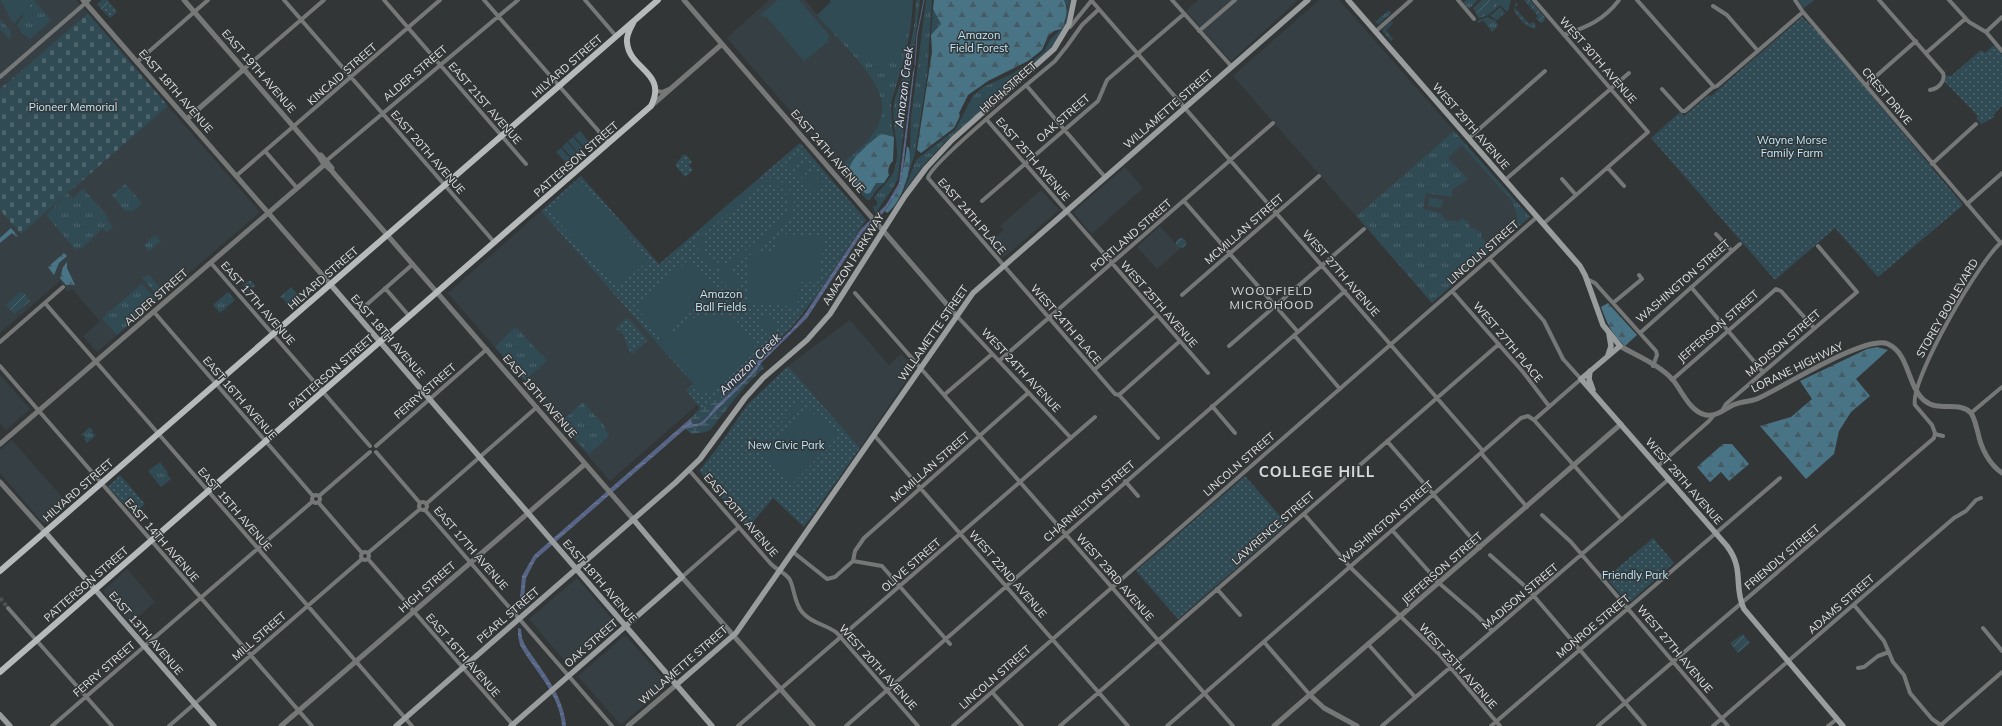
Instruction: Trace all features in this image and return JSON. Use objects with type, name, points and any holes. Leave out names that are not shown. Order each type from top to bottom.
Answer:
[{"type":"main road","name":"HILYARD STREET","points":[[0,571],[658,0]]},
{"type":"main road","name":"AMAZON PARKWAY","points":[[633,519],[689,470],[708,449],[745,398],[764,378],[807,340],[830,314],[915,181],[939,153],[1047,57],[1066,32],[1072,16],[1074,0]]},
{"type":"main road","name":"WILLAMETTE STREET","points":[[676,685],[733,636],[780,571],[973,292],[1308,0]]},
{"type":"main road","name":"WEST 29TH AVENUE","points":[[1348,0],[1580,266],[1587,279]]},
{"type":"main road","points":[[632,56],[627,42],[628,32],[634,21]]},
{"type":"main road","points":[[616,36],[653,80],[657,92],[652,106]]},
{"type":"main road","name":"PATTERSON STREET","points":[[0,672],[652,106]]},
{"type":"main road","points":[[1581,379],[1620,346],[1608,332],[1602,321],[1587,279]]},
{"type":"main road","name":"EAST 18TH AVENUE","points":[[330,285],[381,342],[712,726]]},
{"type":"main road","points":[[1608,332],[1610,340],[1608,356]]},
{"type":"main road","points":[[1590,371],[1589,381],[1594,394]]},
{"type":"main road","name":"WEST 28TH AVENUE","points":[[1581,379],[1730,549],[1736,561],[1739,574],[1738,593],[1741,602],[1751,618],[1843,726]]},
{"type":"main road","name":"PEARL STREET","points":[[396,726],[633,519]]},
{"type":"main road","name":"EAST 19TH AVENUE","points":[[633,519],[682,577]]},
{"type":"main road","name":"EAST 13TH AVENUE","points":[[45,532],[214,726]]},
{"type":"main road","name":"OAK STREET","points":[[513,726],[552,690],[682,577]]},
{"type":"main road","points":[[0,715],[10,726]]},
{"type":"street","name":"EAST 19TH AVENUE","points":[[184,0],[633,519]]},
{"type":"street","points":[[137,62],[208,0]]},
{"type":"street","name":"EAST 20TH AVENUE","points":[[284,0],[495,243]]},
{"type":"street","points":[[187,119],[324,0]]},
{"type":"street","name":"EAST 21ST AVENUE","points":[[384,0],[526,164]]},
{"type":"street","name":"KINCAID STREET","points":[[236,176],[440,0]]},
{"type":"street","points":[[484,0],[609,143]]},
{"type":"street","name":"ALDER STREET","points":[[0,444],[341,149],[518,0]]},
{"type":"street","points":[[585,0],[616,36]]},
{"type":"street","name":"EAST 24TH AVENUE","points":[[684,0],[956,315]]},
{"type":"street","points":[[1066,32],[1092,0]]},
{"type":"street","name":"WEST 27TH AVENUE","points":[[1092,0],[1438,398],[1527,507]]},
{"type":"street","points":[[1172,0],[1232,67]]},
{"type":"street","points":[[1199,31],[1234,0]]},
{"type":"street","points":[[1375,32],[1411,0]]},
{"type":"street","points":[[1458,0],[1474,19]]},
{"type":"street","name":"WEST 30TH AVENUE","points":[[1534,0],[1648,132],[1608,168]]},
{"type":"street","points":[[1564,35],[1600,20],[1619,0]]},
{"type":"street","points":[[1637,0],[1714,87]]},
{"type":"street","name":"CREST DRIVE","points":[[1795,0],[1803,12],[1932,164],[2001,242]]},
{"type":"street","points":[[1879,0],[1942,71],[1944,76],[1942,82],[1934,89],[1930,90]]},
{"type":"street","points":[[1948,0],[1965,18],[1986,32],[2002,51]]},
{"type":"street","points":[[0,77],[86,1]]},
{"type":"street","name":"EAST 18TH AVENUE","points":[[86,1],[330,285]]},
{"type":"street","points":[[1713,6],[1727,15],[1758,51]]},
{"type":"street","name":"HIGH STREET","points":[[928,178],[929,172],[948,153],[1062,53],[1082,25],[1099,9]]},
{"type":"street","points":[[1662,89],[1684,111],[1758,51],[1803,12]]},
{"type":"street","name":"OAK STREET","points":[[982,201],[1098,101],[1107,80],[1184,14]]},
{"type":"street","points":[[1986,32],[2002,17]]},
{"type":"street","points":[[1926,52],[1965,18]]},
{"type":"street","points":[[1866,85],[1916,41]]},
{"type":"street","name":"PATTERSON STREET","points":[[652,106],[722,44]]},
{"type":"street","points":[[1469,138],[1545,71]]},
{"type":"street","points":[[1505,180],[1628,73]]},
{"type":"street","points":[[1026,85],[1105,177]]},
{"type":"street","name":"PATTERSON STREET","points":[[657,92],[662,92],[675,86]]},
{"type":"street","name":"EAST 25TH AVENUE","points":[[987,120],[1066,211]]},
{"type":"street","name":"PORTLAND STREET","points":[[999,361],[1273,123]]},
{"type":"street","points":[[1932,164],[1976,124]]},
{"type":"street","points":[[265,151],[297,188]]},
{"type":"street","points":[[1544,224],[1608,168],[1624,186]]},
{"type":"street","points":[[1967,204],[2002,173]]},
{"type":"street","name":"MCMILLAN STREET","points":[[1182,295],[1319,176]]},
{"type":"street","name":"EAST 24TH PLACE","points":[[928,178],[1003,266]]},
{"type":"street","points":[[1562,179],[1576,196]]},
{"type":"street","points":[[1184,201],[1298,332]]},
{"type":"street","name":"WEST 25TH AVENUE","points":[[1066,211],[1208,373]]},
{"type":"street","name":"LINCOLN STREET","points":[[953,726],[1537,217]]},
{"type":"street","points":[[1229,346],[1364,229]]},
{"type":"street","points":[[1716,234],[1732,251]]},
{"type":"street","name":"STOREY BOULEVARD","points":[[1916,389],[1932,349],[1986,259],[2001,242]]},
{"type":"street","name":"WASHINGTON STREET","points":[[1640,333],[1740,244]]},
{"type":"street","name":"MADISON STREET","points":[[1721,411],[1726,404],[1857,293],[1818,246]]},
{"type":"street","name":"WEST 28TH AVENUE","points":[[1490,259],[1544,321],[1564,359],[1581,379]]},
{"type":"street","name":"EAST 17TH AVENUE","points":[[211,263],[370,446]]},
{"type":"street","points":[[356,314],[413,264]]},
{"type":"street","name":"WEST 24TH PLACE","points":[[1003,266],[1094,370],[1158,438]]},
{"type":"street","points":[[1613,303],[1642,279],[1639,275]]},
{"type":"street","points":[[1587,279],[1595,283],[1656,352],[1653,366]]},
{"type":"street","points":[[0,342],[63,287]]},
{"type":"street","points":[[1691,287],[1763,372]]},
{"type":"street","points":[[385,288],[410,317]]},
{"type":"street","name":"JEFFERSON STREET","points":[[1672,380],[1776,289],[1778,289],[1814,328]]},
{"type":"street","name":"CHARNELTON STREET","points":[[846,726],[1125,481],[1345,291]]},
{"type":"street","name":"WEST 27TH PLACE","points":[[1452,291],[1499,344],[1549,406]]},
{"type":"street","name":"WEST 23RD AVENUE","points":[[855,293],[1233,726]]},
{"type":"street","name":"EAST 15TH AVENUE","points":[[45,302],[412,726]]},
{"type":"street","name":"EAST 16TH AVENUE","points":[[154,312],[313,496]]},
{"type":"street","name":"WEST 24TH AVENUE","points":[[956,315],[1071,438]]},
{"type":"street","points":[[1094,370],[1157,315]]},
{"type":"street","points":[[1294,335],[1340,389]]},
{"type":"street","points":[[1117,395],[1180,341]]},
{"type":"street","name":"LORANE HIGHWAY","points":[[1714,414],[1736,404],[1758,399],[1826,363],[1874,343],[1887,343],[1897,351],[1921,398],[1931,405],[1958,407],[1971,413]]},
{"type":"street","name":"LAWRENCE STREET","points":[[1060,726],[1499,344]]},
{"type":"street","points":[[1620,346],[1653,366],[1672,380],[1697,411],[1706,415],[1714,414]]},
{"type":"street","name":"FERRY STREET","points":[[376,446],[487,349]]},
{"type":"street","points":[[944,395],[992,354]]},
{"type":"street","name":"EAST 14TH AVENUE","points":[[0,366],[312,726]]},
{"type":"street","points":[[1581,379],[1534,420],[1622,520]]},
{"type":"street","points":[[2002,387],[1971,413],[1976,423],[1980,440],[1989,460],[2002,473]]},
{"type":"street","points":[[1916,389],[1915,405],[1932,425],[1935,434],[1943,436]]},
{"type":"street","name":"MCMILLAN STREET","points":[[854,561],[855,551],[864,538],[1028,392]]},
{"type":"street","points":[[1212,406],[1235,433]]},
{"type":"street","points":[[420,509],[425,510],[426,504],[537,407]]},
{"type":"street","points":[[1658,466],[1709,421],[1714,414]]},
{"type":"street","name":"WASHINGTON STREET","points":[[1167,726],[1522,417],[1528,416],[1534,420]]},
{"type":"street","name":"OLIVE STREET","points":[[738,726],[842,638],[1095,417]]},
{"type":"street","name":"JEFFERSON STREET","points":[[1274,726],[1439,584],[1621,424]]},
{"type":"street","name":"FRIENDLY STREET","points":[[1598,726],[1741,602],[1826,532],[1902,464],[1931,441],[1935,434]]},
{"type":"street","name":"WEST 22ND AVENUE","points":[[874,435],[1128,726]]},
{"type":"street","points":[[1387,441],[1480,548]]},
{"type":"street","points":[[318,502],[319,496],[370,452],[376,452],[376,446],[370,446],[370,452]]},
{"type":"street","name":"EAST 17TH AVENUE","points":[[376,452],[420,503]]},
{"type":"street","name":"HIGH STREET","points":[[281,726],[585,464]]},
{"type":"street","name":"EAST 20TH AVENUE","points":[[689,470],[771,564],[780,571]]},
{"type":"street","name":"MONROE STREET","points":[[1491,726],[1780,478]]},
{"type":"street","name":"MADISON STREET","points":[[1382,726],[1669,479]]},
{"type":"street","points":[[1125,481],[1138,496]]},
{"type":"street","name":"EAST 13TH AVENUE","points":[[0,482],[45,532]]},
{"type":"street","points":[[319,496],[313,496],[313,501],[318,502],[362,553],[362,559],[368,559],[368,553]]},
{"type":"street","name":"ADAMS STREET","points":[[1713,726],[1954,518],[1966,511],[1974,502],[1981,498]]},
{"type":"street","name":"FERRY STREET","points":[[52,726],[313,501]]},
{"type":"street","points":[[362,553],[368,553],[420,509],[420,503],[426,504]]},
{"type":"street","name":"EAST 17TH AVENUE","points":[[425,510],[570,675],[612,726]]},
{"type":"street","name":"WEST 25TH AVENUE","points":[[1304,514],[1350,567],[1450,667],[1500,726]]},
{"type":"street","name":"WEST 27TH AVENUE","points":[[1542,515],[1567,537],[1728,726]]},
{"type":"street","name":"OAK STREET","points":[[682,577],[739,527]]},
{"type":"street","points":[[1392,530],[1439,584],[1476,615],[1492,631]]},
{"type":"street","points":[[793,552],[828,579],[835,577],[854,561],[882,566],[950,644]]},
{"type":"street","points":[[1490,555],[1534,595],[1645,726]]},
{"type":"street","name":"MILL STREET","points":[[169,726],[362,559]]},
{"type":"street","name":"EAST 16TH AVENUE","points":[[368,559],[513,726]]},
{"type":"street","name":"WEST 20TH AVENUE","points":[[780,571],[789,579],[797,604],[804,614],[817,624],[832,629],[842,638],[918,726]]},
{"type":"street","name":"EAST 19TH AVENUE","points":[[682,577],[813,726]]},
{"type":"street","points":[[1218,589],[1240,615]]},
{"type":"street","points":[[1854,605],[1884,641],[1894,663],[1904,675],[1912,695],[1932,719],[1942,726],[2002,672]]},
{"type":"street","points":[[8,608],[112,726]]},
{"type":"street","points":[[1983,628],[2002,651]]},
{"type":"street","points":[[1264,642],[1310,695],[1324,708],[1357,726]]},
{"type":"street","points":[[1368,644],[1415,697]]},
{"type":"street","points":[[1858,668],[1864,667],[1878,656],[1889,652]]},
{"type":"street","name":"WILLAMETTE STREET","points":[[628,726],[676,685]]},
{"type":"street","points":[[992,692],[1022,726]]},
{"type":"street","points":[[1828,726],[1837,719]]},
{"type":"shaded area","points":[[0,0],[76,0],[88,13],[0,89]]},
{"type":"shaded area","points":[[769,0],[805,0],[871,77],[879,90],[882,111],[879,124],[872,136],[846,163],[844,173],[727,38]]},
{"type":"shaded area","points":[[1198,0],[1298,0],[1231,61],[1186,11]]},
{"type":"shaded area","points":[[1319,0],[1339,0],[1530,217],[1432,303],[1233,76]]},
{"type":"shaded area","points":[[168,106],[260,212],[97,352],[83,336],[100,321],[72,289],[68,292],[60,281],[0,333],[0,210],[21,234]]},
{"type":"shaded area","points":[[1125,167],[1143,188],[1092,234],[1073,212]]},
{"type":"shaded area","points":[[1041,190],[1059,210],[1003,258],[989,243],[1004,230],[1000,226]]},
{"type":"shaded area","points":[[541,211],[693,384],[686,390],[698,404],[610,481],[448,293]]},
{"type":"shaded area","points":[[1160,226],[1180,249],[1157,269],[1137,247]]},
{"type":"shaded area","points":[[850,320],[889,365],[901,354],[914,369],[860,448],[788,366]]},
{"type":"shaded area","points":[[0,375],[30,409],[6,430],[0,423]]},
{"type":"shaded area","points":[[12,440],[68,504],[46,523],[43,523],[0,473],[0,450]]},
{"type":"shaded area","points":[[127,569],[155,602],[131,623],[103,591]]},
{"type":"shaded area","points":[[577,578],[617,625],[570,667],[529,619]]},
{"type":"shaded area","points":[[624,636],[627,637],[668,684],[622,724],[620,724],[578,676]]},
{"type":"green space","points":[[0,0],[34,0],[14,24]]},
{"type":"green space","points":[[34,0],[51,20],[30,39],[22,33],[17,25],[23,17],[23,14]]},
{"type":"green space","points":[[102,0],[107,0],[111,4],[103,11],[97,4]]},
{"type":"green space","points":[[778,0],[799,0],[829,35],[828,42],[804,61],[766,16],[764,18],[761,14]]},
{"type":"green space","points":[[830,0],[913,0],[906,53],[891,103],[894,137],[883,134],[878,136],[867,194],[870,193],[876,183],[884,183],[877,189],[870,200],[867,200],[844,173],[846,166],[845,161],[863,146],[872,135],[879,123],[882,112],[881,102],[878,92],[867,72],[817,15],[831,2]]},
{"type":"green space","points":[[843,0],[910,0],[904,49],[896,62],[861,60],[825,17]]},
{"type":"green space","points":[[916,0],[920,0],[898,177],[894,187],[881,204],[876,214],[873,207],[877,205],[877,201],[874,198],[891,176],[897,160],[897,144],[893,112],[895,97],[912,40]]},
{"type":"green space","points":[[926,0],[932,0],[927,76],[915,153],[906,183],[910,154],[911,118]]},
{"type":"green space","name":"Amazon Field Forest","points":[[934,0],[1064,0],[1067,11],[1061,29],[1054,31],[1048,36],[1042,50],[1028,61],[988,81],[968,95],[959,113],[960,116],[954,128],[921,153],[917,150],[932,52],[931,35],[941,24],[933,9]]},
{"type":"green space","points":[[1064,0],[1070,0],[1066,23],[1054,45],[1036,63],[945,142],[921,168],[903,193],[916,160],[955,130],[973,96],[983,87],[1012,74],[1039,56],[1045,50],[1050,40],[1061,29],[1068,7]]},
{"type":"green space","points":[[1467,0],[1477,1],[1469,9],[1463,2]]},
{"type":"green space","points":[[1482,0],[1492,0],[1496,4],[1479,18],[1473,8]]},
{"type":"green space","points":[[1492,0],[1511,0],[1508,11],[1500,5],[1488,15],[1477,19],[1495,4]]},
{"type":"green space","points":[[1524,0],[1530,0],[1545,17],[1544,22],[1541,23],[1536,18],[1538,16]]},
{"type":"green space","points":[[1798,0],[1814,0],[1804,8]]},
{"type":"green space","points":[[1516,3],[1518,5],[1515,8],[1529,24],[1534,22],[1536,28],[1526,25],[1514,11]]},
{"type":"green space","points":[[111,4],[117,12],[110,18],[103,11]]},
{"type":"green space","points":[[1500,7],[1505,13],[1497,20],[1490,16]]},
{"type":"green space","points":[[933,9],[941,24],[931,35]]},
{"type":"green space","points":[[1389,10],[1391,13],[1379,24],[1375,22]]},
{"type":"green space","name":"Pioneer Memorial","points":[[88,13],[168,106],[21,234],[0,210],[0,89]]},
{"type":"green space","points":[[1487,17],[1496,21],[1498,26],[1492,32],[1483,20],[1479,23],[1477,21]]},
{"type":"green space","name":"Wayne Morse Family Farm","points":[[1802,17],[1822,36],[1963,205],[1878,277],[1835,228],[1775,280],[1651,138],[1680,112],[1684,116],[1709,95],[1711,96]]},
{"type":"green space","points":[[0,19],[11,31],[10,40],[0,29]]},
{"type":"green space","points":[[1392,21],[1393,23],[1386,30],[1393,39],[1391,41],[1382,30]]},
{"type":"green space","points":[[1994,45],[2002,54],[2002,106],[1993,115],[1995,117],[1981,124],[1976,118],[1978,116],[1945,82],[1946,76],[1951,76],[1981,50],[1985,53]]},
{"type":"green space","points":[[580,131],[589,142],[584,147],[574,136]]},
{"type":"green space","points":[[1454,131],[1530,217],[1518,227],[1513,202],[1462,145],[1449,156],[1449,159],[1468,179],[1452,190],[1452,197],[1426,193],[1423,209],[1441,213],[1445,220],[1459,222],[1460,219],[1467,220],[1470,227],[1481,232],[1481,237],[1492,249],[1432,303],[1357,216]]},
{"type":"green space","points":[[883,134],[894,137],[893,161],[890,164],[888,172],[889,175],[884,183],[876,183],[870,193],[867,194],[856,186],[850,179],[849,171],[851,164],[856,157],[878,136]]},
{"type":"green space","points":[[573,137],[583,148],[578,153],[568,141]]},
{"type":"green space","points":[[567,142],[577,153],[572,158],[562,147]]},
{"type":"green space","name":"Amazon Ball Fields","points":[[800,143],[866,220],[817,295],[791,328],[701,409],[686,390],[693,384],[541,211],[581,176],[659,264]]},
{"type":"green space","points":[[907,146],[909,148],[910,164],[906,183],[898,201],[887,213],[885,211],[894,196],[900,180]]},
{"type":"green space","points":[[561,148],[571,159],[566,163],[556,152]]},
{"type":"green space","points":[[799,154],[803,159],[792,169],[787,163]]},
{"type":"green space","points":[[683,155],[686,155],[692,162],[689,165],[693,170],[685,177],[675,165]]},
{"type":"green space","points":[[805,162],[810,167],[799,176],[794,171]]},
{"type":"green space","points":[[812,170],[817,175],[805,184],[801,179]]},
{"type":"green space","points":[[819,177],[823,183],[812,192],[808,187]]},
{"type":"green space","points":[[764,178],[773,179],[787,186],[792,193],[794,208],[786,223],[722,278],[718,274],[723,269],[714,268],[708,265],[698,252],[698,235],[711,219],[740,194]],"holes":[[[765,184],[778,186],[786,194],[789,204],[785,216],[733,261],[719,263],[708,256],[704,251],[703,245],[707,231],[756,189]]]},
{"type":"green space","points":[[582,182],[649,260],[617,288],[549,211]]},
{"type":"green space","points":[[125,184],[142,203],[133,211],[125,211],[112,195]]},
{"type":"green space","points":[[83,189],[106,214],[108,221],[113,227],[107,232],[103,228],[82,248],[75,249],[46,215],[68,193],[73,198]]},
{"type":"green space","points":[[1429,197],[1443,200],[1441,208],[1428,206]]},
{"type":"green space","points":[[11,228],[18,236],[16,237],[12,233],[0,243],[0,238]]},
{"type":"green space","points":[[782,234],[821,236],[824,239],[818,282],[800,282],[797,307],[749,303],[747,300],[748,258],[755,253],[775,253],[777,238]]},
{"type":"green space","points":[[155,235],[161,241],[149,251],[144,245]]},
{"type":"green space","points":[[1181,238],[1186,243],[1181,248],[1176,243]]},
{"type":"green space","points":[[64,253],[67,256],[59,263],[54,275],[48,267]]},
{"type":"green space","points":[[690,259],[716,289],[661,337],[635,306]]},
{"type":"green space","points":[[67,262],[67,268],[75,285],[66,285],[60,278],[63,267]]},
{"type":"green space","points":[[730,272],[740,283],[731,291],[721,281]]},
{"type":"green space","points":[[149,275],[165,293],[159,298],[142,277]]},
{"type":"green space","points":[[248,281],[251,281],[255,286],[248,292],[242,285]]},
{"type":"green space","points":[[142,284],[156,300],[117,335],[102,318]]},
{"type":"green space","points":[[291,287],[303,300],[291,310],[285,302],[286,301],[280,297]]},
{"type":"green space","points":[[20,292],[24,293],[30,301],[14,314],[6,305]]},
{"type":"green space","points":[[228,292],[235,300],[220,313],[213,305]]},
{"type":"green space","points":[[1608,303],[1637,335],[1625,346],[1613,333],[1603,313],[1601,307]]},
{"type":"green space","points":[[768,313],[779,326],[768,335],[757,323]]},
{"type":"green space","points":[[731,315],[754,341],[755,351],[708,393],[702,394],[659,342],[671,331],[678,331],[693,318]]},
{"type":"green space","points":[[625,319],[629,319],[648,340],[632,354],[623,334],[616,328]]},
{"type":"green space","points":[[514,328],[517,328],[547,361],[525,380],[495,347]]},
{"type":"green space","points":[[1877,347],[1888,350],[1856,379],[1870,396],[1851,412],[1839,431],[1834,454],[1806,479],[1760,426],[1791,417],[1812,399],[1800,381],[1867,349]]},
{"type":"green space","points":[[756,357],[758,360],[757,367],[742,381],[733,393],[721,402],[704,421],[692,424],[691,418],[705,403]]},
{"type":"green space","points":[[761,363],[764,368],[746,385],[711,429],[706,432],[692,434],[685,429],[710,417],[755,372]]},
{"type":"green space","name":"New Civic Park","points":[[788,366],[860,448],[804,527],[773,498],[748,528],[699,471],[748,404]]},
{"type":"green space","points":[[583,402],[606,428],[605,430],[609,434],[608,437],[589,454],[560,423]]},
{"type":"green space","points":[[801,402],[804,403],[757,453],[755,451]]},
{"type":"green space","points":[[807,407],[839,436],[792,484],[762,455]]},
{"type":"green space","points":[[90,427],[93,431],[92,433],[96,435],[87,443],[84,439],[86,437],[81,435]]},
{"type":"green space","points":[[1723,444],[1732,444],[1749,464],[1729,481],[1721,472],[1710,482],[1697,467]]},
{"type":"green space","points":[[160,462],[171,479],[161,487],[148,471]]},
{"type":"green space","points":[[120,475],[145,504],[133,514],[108,487]]},
{"type":"green space","points":[[1245,476],[1287,524],[1178,619],[1136,571]]},
{"type":"green space","name":"Friendly Park","points":[[1653,538],[1674,563],[1630,602],[1627,602],[1606,578]]},
{"type":"green space","points":[[1743,634],[1750,643],[1738,653],[1730,643]]},
{"type":"water","points":[[915,65],[901,186],[885,211],[863,232],[807,318],[761,363],[757,370],[702,425],[685,429],[536,559],[526,578],[523,609],[519,609],[522,576],[534,555],[691,418],[692,424],[697,424],[703,421],[716,406],[746,378],[758,360],[791,330],[805,314],[861,229],[886,205],[899,183]]},
{"type":"water","points":[[518,628],[521,629],[522,638],[525,645],[551,683],[556,693],[561,704],[566,726],[562,726],[557,704],[552,693],[520,645]]},
{"type":"waterway","name":"Amazon Creek","points":[[915,65],[917,35],[924,0]]},
{"type":"tunnel","points":[[0,598],[8,608]]},
{"type":"district","name":"WOODFIELD MICROHOOD","points":[[1272,298]]},
{"type":"district","name":"COLLEGE HILL","points":[[1317,472]]}]
